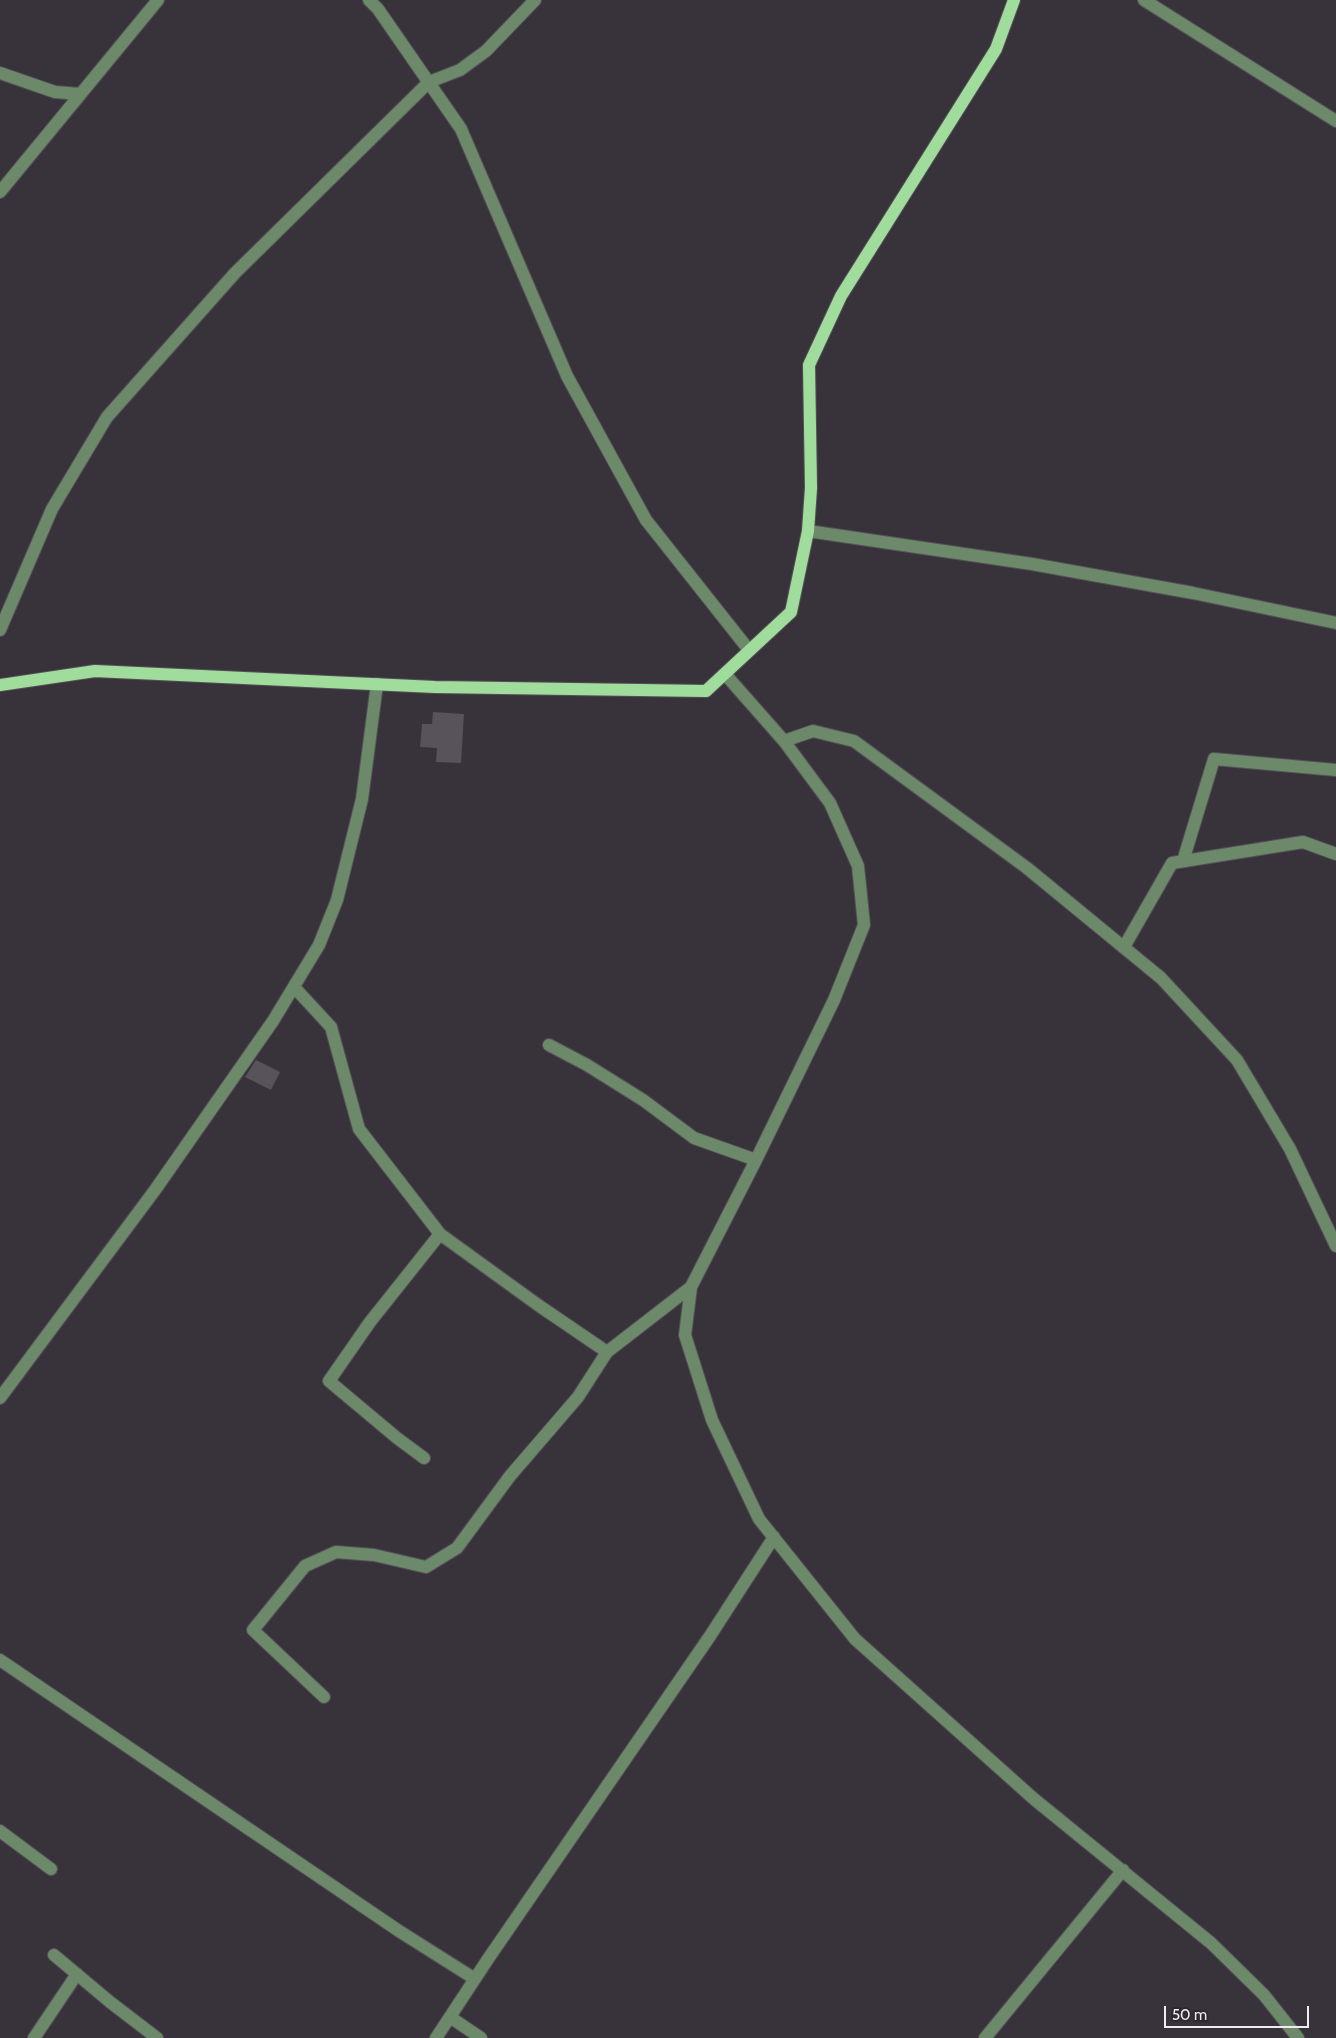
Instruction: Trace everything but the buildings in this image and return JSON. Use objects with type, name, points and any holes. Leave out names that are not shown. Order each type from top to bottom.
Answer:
[{"type":"main road","points":[[0,685],[95,671],[435,687],[706,692],[791,612],[808,531],[811,488],[809,365],[841,296],[996,49],[1014,0]]},
{"type":"street","points":[[0,192],[158,0]]},
{"type":"street","points":[[369,0],[378,9],[462,129],[567,376],[646,520],[750,650]]},
{"type":"street","points":[[0,630],[52,509],[106,417],[236,273],[429,82],[460,70],[486,51],[534,0]]},
{"type":"street","points":[[1144,0],[1336,121]]},
{"type":"street","points":[[0,73],[55,92],[80,94]]},
{"type":"street","points":[[808,531],[1032,564],[1192,593],[1336,623]]},
{"type":"street","points":[[725,674],[784,740],[830,803],[858,866],[864,925],[834,1000],[756,1160],[691,1286],[685,1335],[712,1420],[759,1518],[855,1639],[1034,1799],[1211,1943],[1264,1995],[1298,2038]]},
{"type":"street","points":[[0,1398],[156,1190],[273,1021],[319,945],[337,900],[362,799],[377,684]]},
{"type":"street","points":[[784,740],[813,731],[854,741],[1027,868],[1161,978],[1237,1060],[1290,1149],[1336,1246]]},
{"type":"street","points":[[1183,861],[1214,759],[1336,770]]},
{"type":"street","points":[[1124,948],[1172,863],[1303,842],[1336,854]]},
{"type":"street","points":[[294,987],[331,1027],[359,1128],[440,1234],[607,1352]]},
{"type":"street","points":[[549,1045],[587,1065],[643,1100],[694,1138],[756,1160]]},
{"type":"street","points":[[424,1458],[329,1381],[370,1322],[440,1234]]},
{"type":"street","points":[[324,1698],[253,1630],[305,1566],[336,1552],[374,1555],[426,1567],[457,1548],[510,1476],[578,1397],[607,1352],[691,1286]]},
{"type":"street","points":[[436,2038],[710,1636],[774,1537]]},
{"type":"street","points":[[0,1660],[391,1925],[475,1979]]},
{"type":"street","points":[[0,1831],[51,1869]]},
{"type":"street","points":[[985,2038],[1123,1870]]},
{"type":"street","points":[[54,1955],[157,2038]]},
{"type":"street","points":[[34,2038],[77,1974]]},
{"type":"street","points":[[450,2016],[481,2038]]}]
